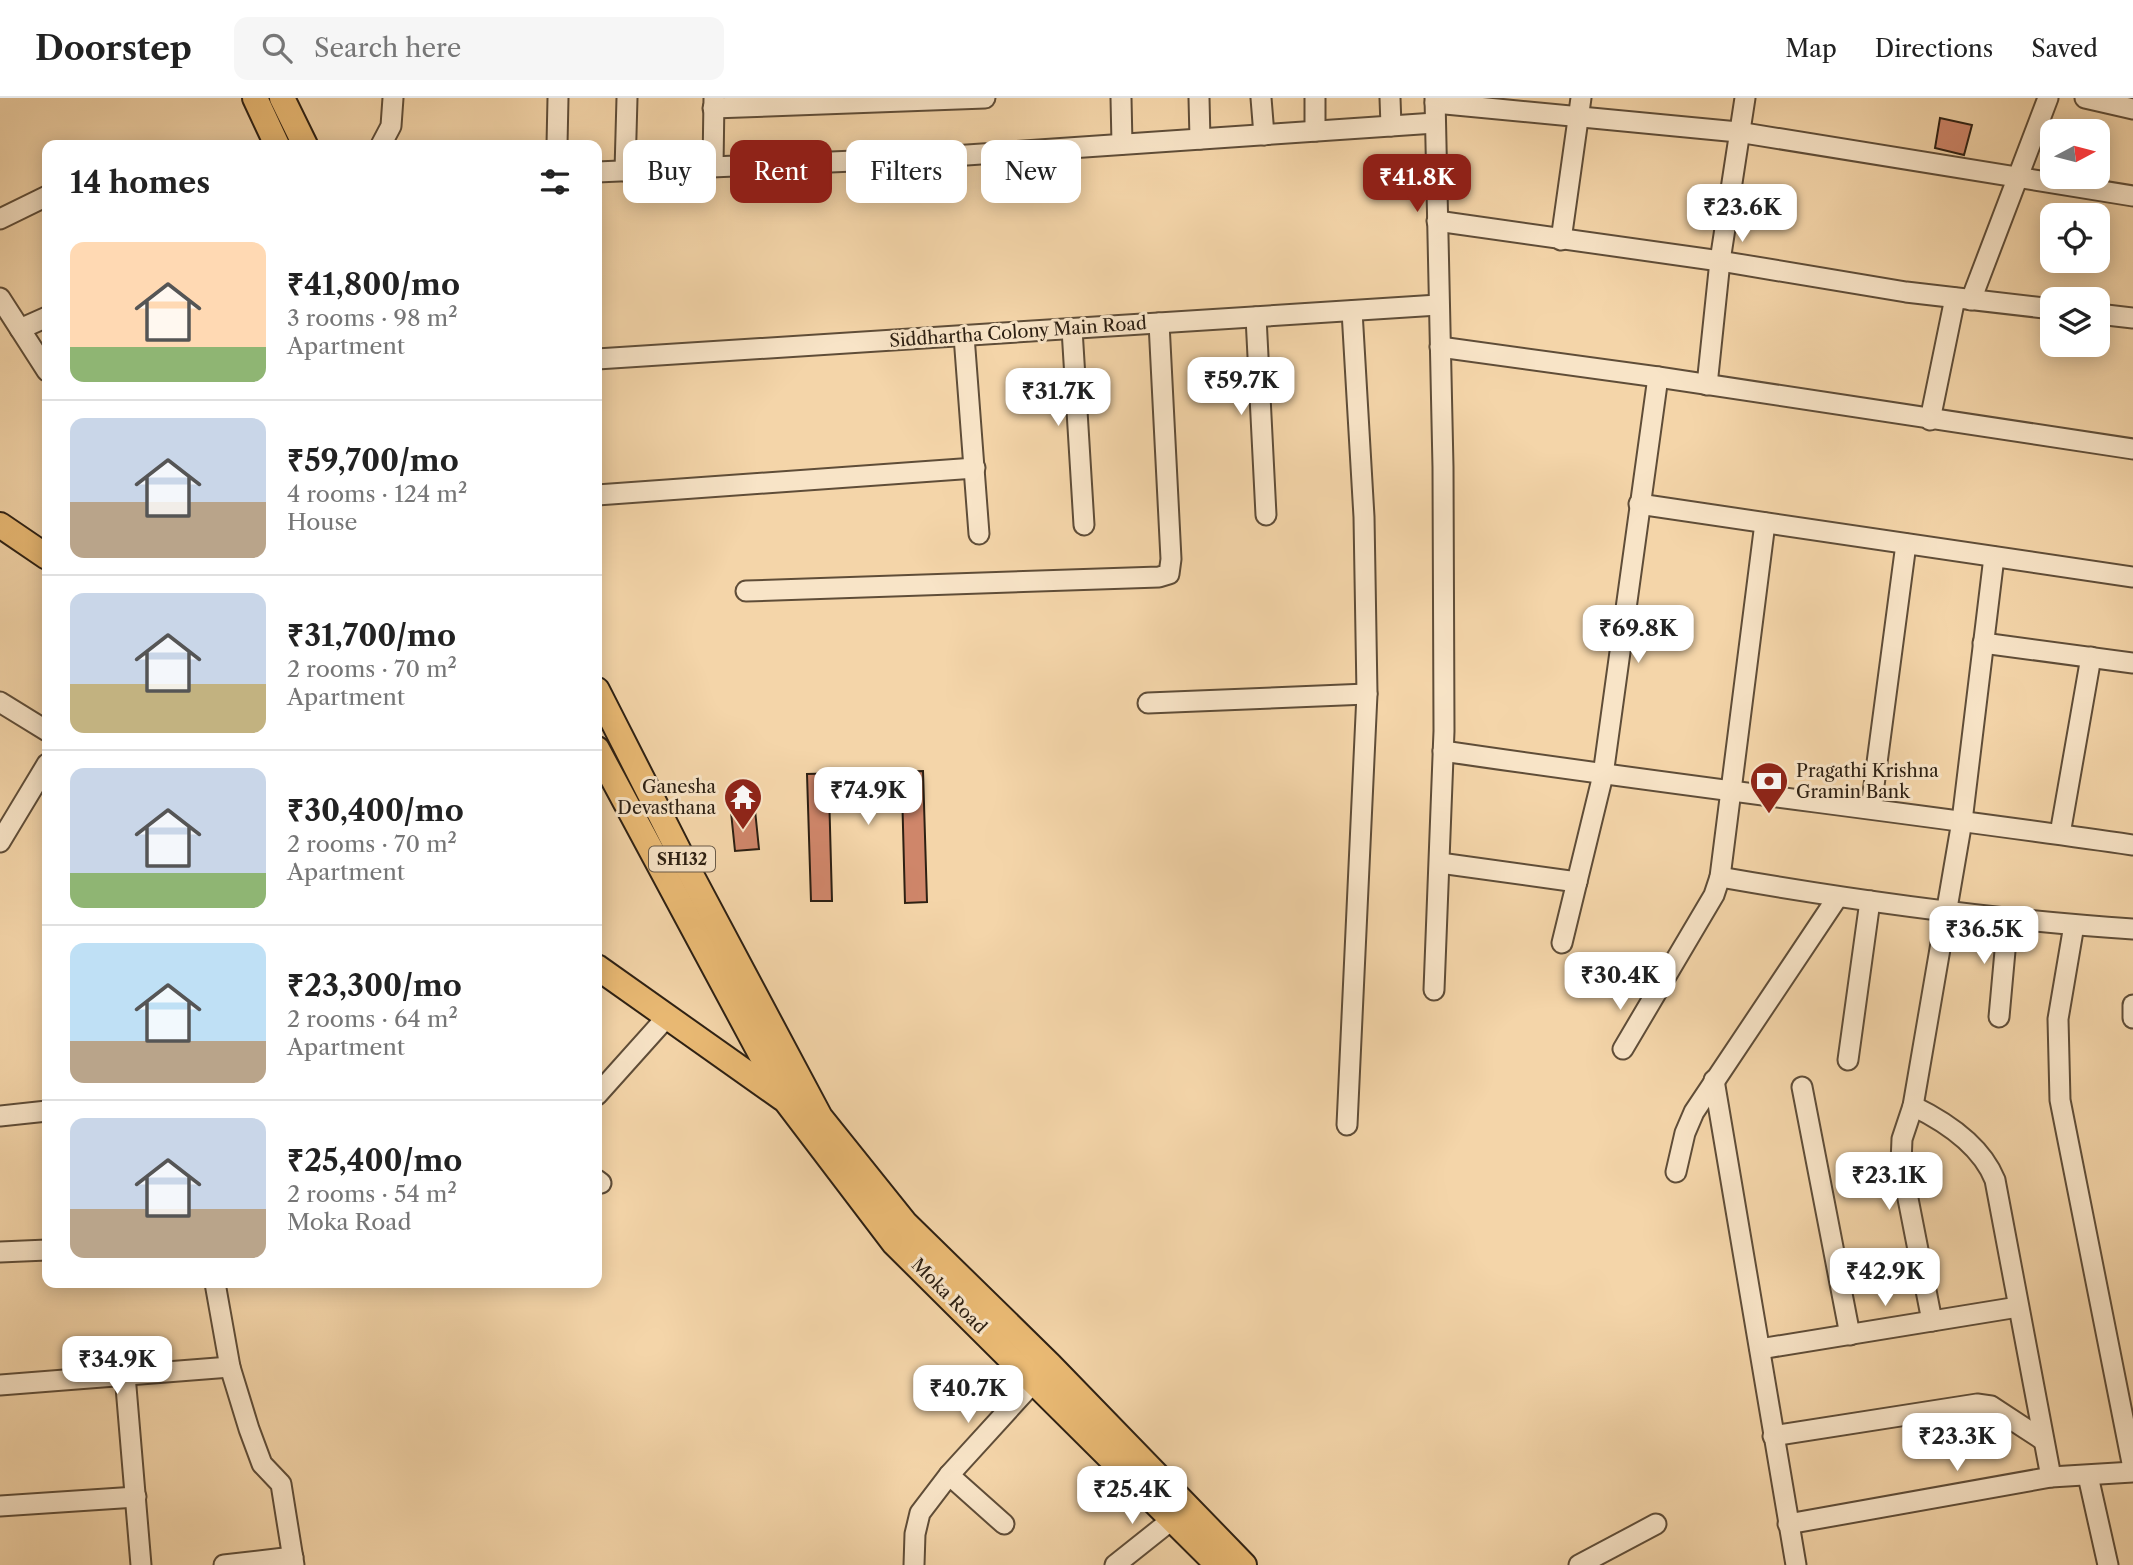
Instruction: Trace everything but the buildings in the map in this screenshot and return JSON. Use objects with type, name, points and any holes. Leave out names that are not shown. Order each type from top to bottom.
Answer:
[{"type":"main road","points":[[255,98],[275,140]]},
{"type":"main road","points":[[282,98],[303,140]]},
{"type":"main road","points":[[0,526],[42,555]]},
{"type":"main road","name":"SH132","points":[[602,700],[688,869],[761,1032],[786,1101]]},
{"type":"main road","name":"SH132","points":[[602,758],[761,1032],[820,1117]]},
{"type":"main road","points":[[602,971],[786,1101],[820,1117]]},
{"type":"main road","name":"Moka Road","points":[[786,1101],[894,1243],[1042,1373],[1244,1565]]},
{"type":"main road","name":"Moka Road","points":[[820,1117],[905,1223],[1218,1565]]},
{"type":"street","points":[[384,140],[391,126],[393,98]]},
{"type":"street","points":[[557,140],[558,98]]},
{"type":"street","points":[[626,140],[627,98]]},
{"type":"street","points":[[713,140],[713,103],[985,98]]},
{"type":"street","points":[[1121,98],[1122,144]]},
{"type":"street","points":[[1199,98],[1200,139]]},
{"type":"street","points":[[1261,98],[1264,135]]},
{"type":"street","points":[[1315,98],[1315,131]]},
{"type":"street","points":[[1390,98],[1391,126]]},
{"type":"street","points":[[1707,385],[1720,261],[1745,98]]},
{"type":"street","points":[[1930,420],[1963,299],[2017,179],[2048,98]]},
{"type":"street","points":[[2085,98],[2133,109]]},
{"type":"street","points":[[1434,990],[1443,751],[1443,481],[1435,100],[1580,106],[2133,196]]},
{"type":"street","points":[[1561,240],[1580,106]]},
{"type":"street","points":[[716,167],[923,158],[1435,123]]},
{"type":"street","points":[[602,172],[623,170]]},
{"type":"street","points":[[0,219],[42,198]]},
{"type":"street","points":[[1437,221],[1963,299],[2040,308]]},
{"type":"street","points":[[0,298],[42,362]]},
{"type":"street","name":"Siddhartha Colony Main Road","points":[[602,359],[1438,305]]},
{"type":"street","points":[[1347,1125],[1367,694],[1364,517],[1352,311]]},
{"type":"street","points":[[2110,315],[2133,318]]},
{"type":"street","points":[[1256,317],[1266,515]]},
{"type":"street","points":[[20,329],[42,319]]},
{"type":"street","points":[[746,591],[1159,578],[1169,573],[1171,559],[1159,323]]},
{"type":"street","points":[[1072,329],[1084,525]]},
{"type":"street","points":[[964,336],[979,534]]},
{"type":"street","points":[[1440,347],[2133,449]]},
{"type":"street","points":[[1562,943],[1603,775],[1658,377]]},
{"type":"street","points":[[602,495],[975,468]]},
{"type":"street","points":[[1639,504],[2133,577]]},
{"type":"street","points":[[1623,1049],[1713,895],[1720,877],[1765,523]]},
{"type":"street","points":[[1871,808],[1906,544]]},
{"type":"street","points":[[1932,1321],[1901,1163],[1902,1139],[1913,1106],[1962,821],[1994,557]]},
{"type":"street","points":[[1983,643],[2133,663]]},
{"type":"street","points":[[2060,834],[2091,657]]},
{"type":"street","points":[[1148,703],[1367,694]]},
{"type":"street","points":[[0,702],[42,728]]},
{"type":"street","points":[[1443,751],[1603,775],[1730,789],[2133,845]]},
{"type":"street","points":[[0,842],[42,772]]},
{"type":"street","points":[[1440,863],[1577,882]]},
{"type":"street","points":[[1720,877],[1837,898],[2074,925],[2133,929]]},
{"type":"street","points":[[1676,1172],[1685,1133],[1694,1112],[1837,898]]},
{"type":"street","points":[[1848,1060],[1870,901]]},
{"type":"street","points":[[1999,1017],[2008,918]]},
{"type":"street","points":[[1788,1524],[2051,1477],[2088,1476],[2133,1470],[2060,1100],[2058,1019],[2074,925]]},
{"type":"street","points":[[2133,1005],[2133,1018]]},
{"type":"street","points":[[602,1089],[666,1018]]},
{"type":"street","points":[[1714,1080],[1796,1565]]},
{"type":"street","points":[[1802,1087],[1850,1335]]},
{"type":"street","points":[[1913,1106],[1949,1126],[1989,1166],[1995,1181],[2051,1477]]},
{"type":"street","points":[[0,1116],[42,1112]]},
{"type":"street","points":[[0,1252],[42,1251]]},
{"type":"street","points":[[216,1288],[230,1367],[262,1464],[281,1484],[293,1561],[224,1565]]},
{"type":"street","points":[[1760,1349],[2018,1307]]},
{"type":"street","points":[[0,1385],[230,1367]]},
{"type":"street","points":[[914,1565],[915,1534],[920,1513],[949,1475],[1042,1373]]},
{"type":"street","points":[[125,1375],[141,1565]]},
{"type":"street","points":[[1773,1436],[1977,1404],[1991,1406],[2043,1440]]},
{"type":"street","points":[[949,1475],[1004,1524]]},
{"type":"street","points":[[2088,1476],[2108,1565]]},
{"type":"street","points":[[0,1506],[135,1497]]},
{"type":"street","points":[[1115,1565],[1174,1518]]},
{"type":"street","points":[[1579,1565],[1656,1524]]},
{"type":"place","name":"Pragathi Krishna Gramin Bank","points":[[1769,815]]},
{"type":"place","name":"Ganesha Devasthana","points":[[743,831]]}]
